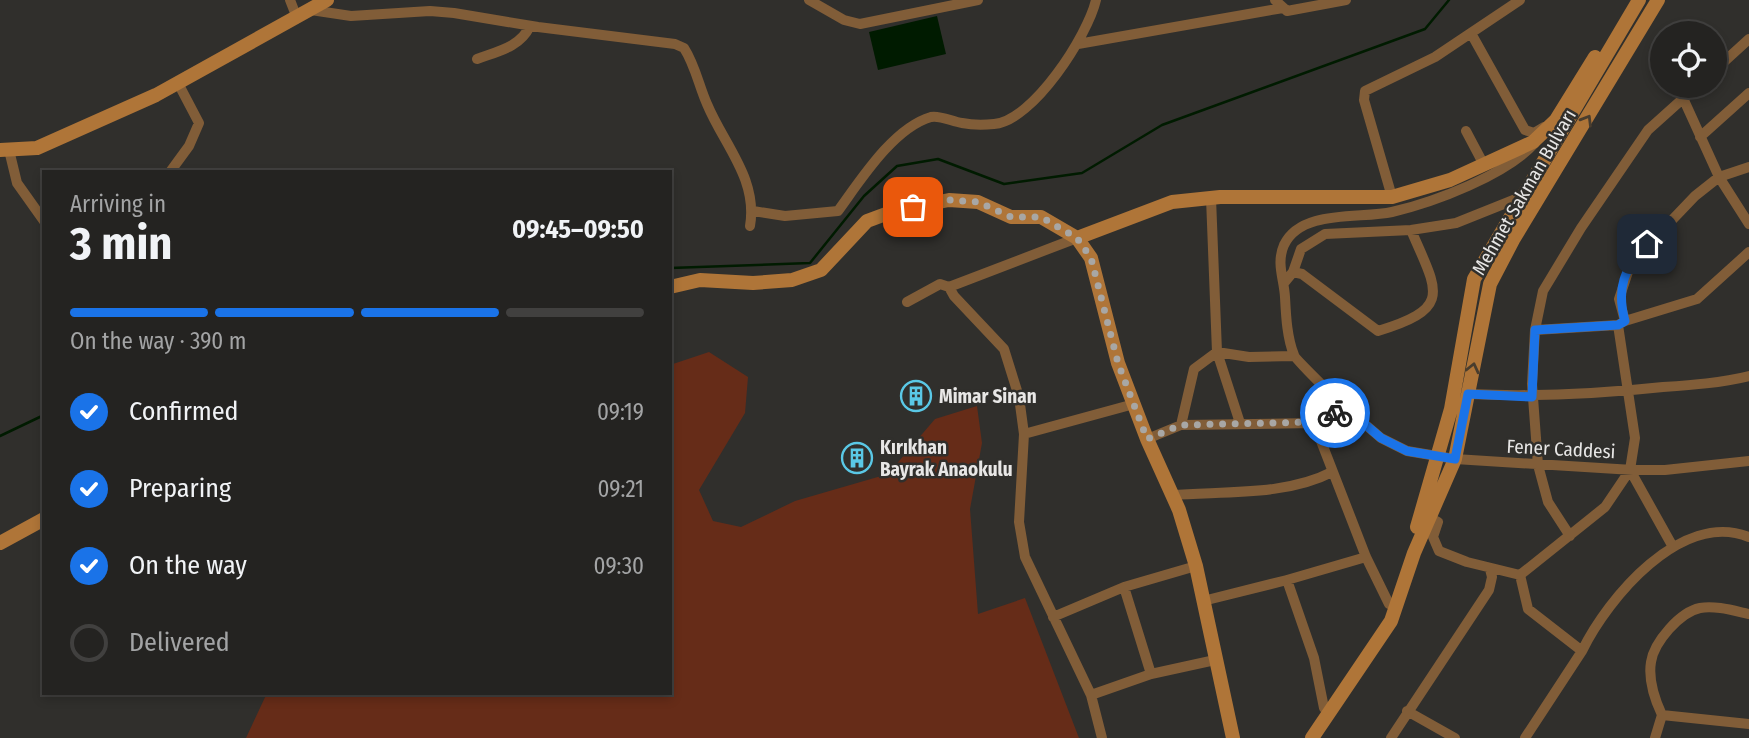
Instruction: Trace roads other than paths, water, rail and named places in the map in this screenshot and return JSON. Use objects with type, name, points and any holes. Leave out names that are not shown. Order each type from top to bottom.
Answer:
[{"type":"street","points":[[290,0],[297,18]]},
{"type":"street","points":[[42,217],[17,183],[5,150],[37,148],[178,83],[327,0]]},
{"type":"street","points":[[809,0],[844,20],[860,24],[978,0]]},
{"type":"street","points":[[753,211],[785,216],[838,211],[873,163],[910,128],[933,116],[963,123],[998,124],[1035,100],[1079,44],[1096,0]]},
{"type":"street","points":[[1079,44],[1279,4],[1301,9],[1346,0]]},
{"type":"street","points":[[1392,197],[1364,100],[1365,91],[1435,57],[1472,35],[1520,0]]},
{"type":"street","points":[[1181,425],[1194,369],[1217,352],[1250,357],[1294,356],[1279,262],[1285,243],[1301,228],[1342,216],[1390,212],[1476,181],[1525,154],[1556,120],[1628,0]]},
{"type":"street","name":"Mehmet Sakman Bulvarı","points":[[1301,738],[1344,684],[1384,618],[1409,552],[1440,456],[1474,279],[1639,0]]},
{"type":"street","name":"Mehmet Sakman Bulvarı","points":[[1312,738],[1391,621],[1455,459],[1490,284],[1658,0]]},
{"type":"street","points":[[311,10],[351,16],[430,11],[675,44],[684,48],[714,120],[739,163],[753,211],[750,226]]},
{"type":"street","points":[[477,59],[516,44],[524,38],[530,26]]},
{"type":"street","points":[[1472,35],[1525,130],[1534,133],[1556,120]]},
{"type":"street","points":[[1727,59],[1749,39]]},
{"type":"street","points":[[171,170],[189,146],[199,123],[178,83]]},
{"type":"street","points":[[1700,137],[1749,93]]},
{"type":"street","points":[[1570,536],[1548,502],[1538,465],[1532,397],[1535,330],[1543,291],[1581,228],[1648,130],[1684,98],[1719,177],[1749,223]]},
{"type":"street","points":[[907,303],[940,284],[950,286],[1172,202],[1211,198],[1392,197],[1450,180],[1533,142],[1556,120]]},
{"type":"street","points":[[1466,131],[1484,165]]},
{"type":"street","name":"Fener Caddesi","points":[[1294,356],[1346,408],[1381,438],[1407,451],[1455,459],[1630,470],[1635,438],[1627,391],[1619,299],[1631,262],[1663,226],[1719,177],[1749,167]]},
{"type":"street","points":[[1284,283],[1293,272],[1301,249],[1325,234],[1411,230],[1456,223],[1521,197]]},
{"type":"street","points":[[1211,198],[1217,352],[1240,423]]},
{"type":"street","points":[[672,287],[700,280],[752,283],[792,280],[821,270],[867,221],[894,211],[949,200],[978,202],[1011,217],[1041,217],[1077,238],[1091,258],[1118,363],[1172,495],[1196,566],[1214,660],[1233,738]]},
{"type":"street","points":[[1293,272],[1301,274],[1378,331],[1404,323],[1426,310],[1431,304],[1435,286],[1411,230]]},
{"type":"street","points":[[1535,330],[1622,323],[1697,299],[1749,252]]},
{"type":"street","points":[[950,286],[954,296],[1004,349],[1019,397],[1024,434],[1019,522],[1025,557],[1091,695],[1102,738]]},
{"type":"street","points":[[1468,394],[1532,397],[1627,391],[1727,381],[1749,376]]},
{"type":"street","points":[[1024,434],[1133,404]]},
{"type":"street","points":[[1147,439],[1181,425],[1314,422],[1346,408]]},
{"type":"street","points":[[1314,422],[1366,557],[1389,604]]},
{"type":"street","points":[[1630,470],[1665,470],[1749,461]]},
{"type":"street","points":[[1430,518],[1438,522],[1433,537],[1439,551],[1490,569],[1520,575],[1605,507],[1630,470]]},
{"type":"street","points":[[1630,470],[1673,547]]},
{"type":"street","points":[[1172,495],[1281,487],[1315,481],[1332,472]]},
{"type":"street","points":[[0,543],[42,520]]},
{"type":"street","points":[[1525,738],[1607,608],[1650,562],[1673,547],[1717,533],[1749,537]]},
{"type":"street","points":[[1203,601],[1366,557]]},
{"type":"street","points":[[1053,617],[1125,587],[1196,566]]},
{"type":"street","points":[[1391,738],[1489,590],[1492,577],[1490,569]]},
{"type":"street","points":[[1520,575],[1528,609],[1582,651]]},
{"type":"street","points":[[1287,580],[1314,658],[1324,708]]},
{"type":"street","points":[[1125,587],[1152,674]]},
{"type":"street","points":[[1655,738],[1662,715],[1654,698],[1651,662],[1660,642],[1677,620],[1699,608],[1749,614]]},
{"type":"street","points":[[1091,695],[1152,674],[1214,660]]},
{"type":"street","points":[[1407,711],[1455,738]]},
{"type":"street","points":[[1662,715],[1748,721]]},
{"type":"waterway","points":[[672,268],[810,263],[864,196],[897,166],[938,159],[1004,184],[1082,173],[1162,125],[1425,29],[1449,0]]},
{"type":"waterway","points":[[0,436],[42,416]]},
{"type":"place","name":"Mimar Sinan","points":[[916,396]]},
{"type":"place","name":"Kırıkhan Bayrak Anaokulu","points":[[857,458]]}]
